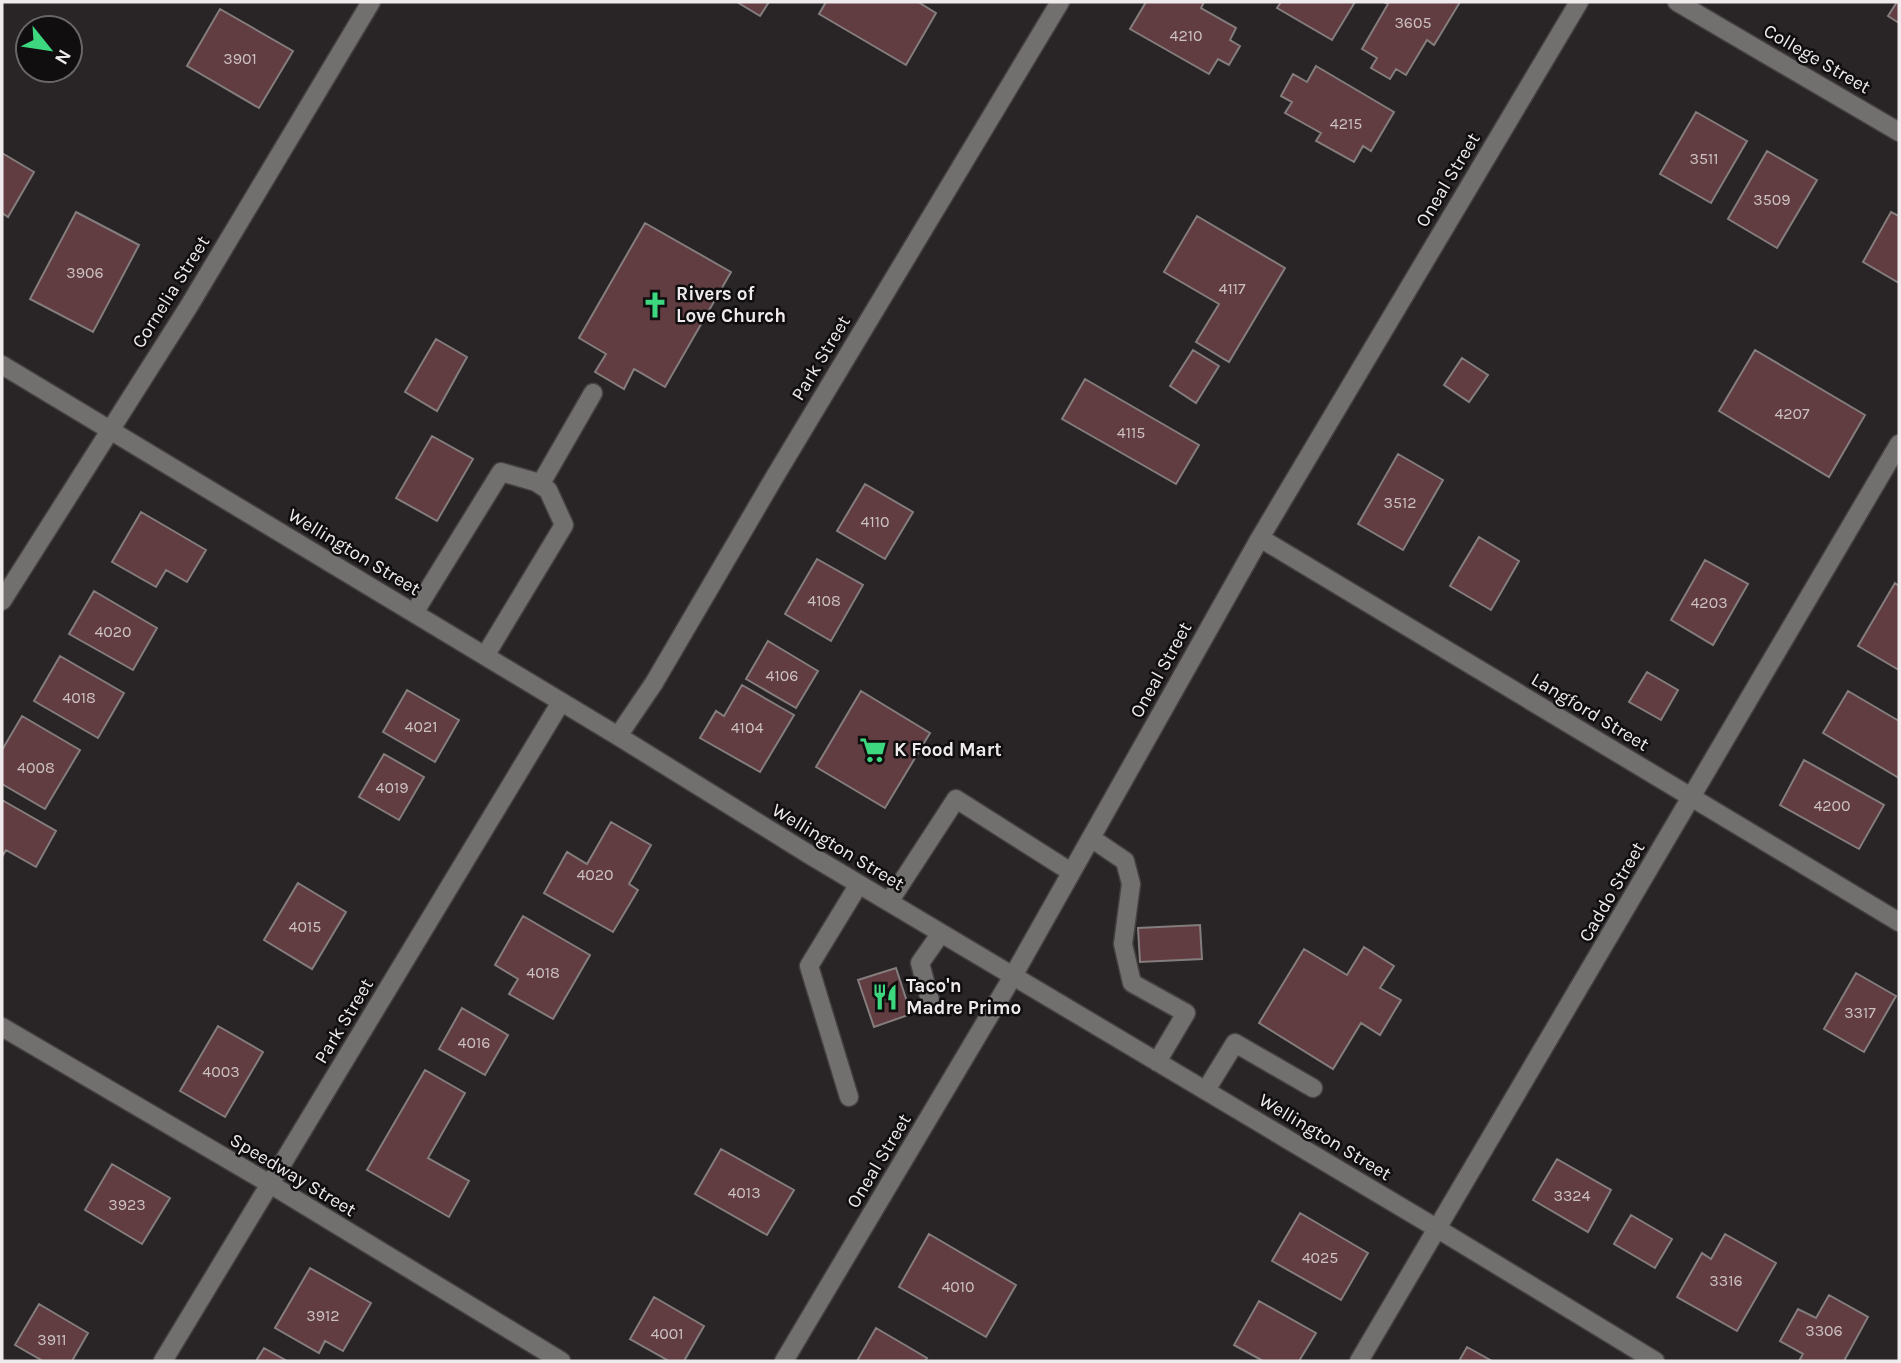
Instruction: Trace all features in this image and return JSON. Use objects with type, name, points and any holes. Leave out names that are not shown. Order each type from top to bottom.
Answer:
[{"type":"street","name":"Cornelia Street","points":[[2,601],[189,306],[370,2]]},
{"type":"street","name":"Park Street","points":[[618,736],[654,683],[1060,2]]},
{"type":"street","name":"Oneal Street","points":[[784,1361],[1013,976],[1260,538],[1578,2]]},
{"type":"street","name":"College Street","points":[[1677,2],[1899,132]]},
{"type":"street","name":"Wellington Street","points":[[2,365],[859,884],[1655,1361]]},
{"type":"street","points":[[540,485],[593,393]]},
{"type":"street","name":"Caddo Street","points":[[1359,1361],[1899,444]]},
{"type":"street","points":[[414,613],[500,472],[536,482],[548,490],[564,525],[485,656]]},
{"type":"street","name":"Langford Street","points":[[1260,538],[1899,922]]},
{"type":"street","name":"Park Street","points":[[163,1361],[561,702]]},
{"type":"street","points":[[889,902],[956,799],[1072,872]]},
{"type":"street","points":[[1091,838],[1125,862],[1131,884],[1123,944],[1132,983],[1186,1013],[1157,1062]]},
{"type":"street","points":[[849,1097],[809,965],[859,884]]},
{"type":"street","points":[[931,1004],[920,964],[941,933]]},
{"type":"street","name":"Speedway Street","points":[[2,1027],[270,1184],[561,1361]]},
{"type":"street","points":[[1206,1090],[1235,1043],[1313,1088]]},
{"type":"building","points":[[737,2],[769,2],[760,16]]},
{"type":"building","points":[[826,2],[918,2],[936,13],[906,65],[819,14]]},
{"type":"building","points":[[1146,2],[1204,2],[1201,8],[1236,28],[1230,40],[1240,46],[1229,65],[1218,59],[1209,74],[1130,29]]},
{"type":"building","points":[[1281,2],[1355,2],[1332,40],[1277,8]]},
{"type":"building","points":[[1384,2],[1460,2],[1434,45],[1427,40],[1406,75],[1396,69],[1390,79],[1371,68],[1377,58],[1362,49],[1388,4]]},
{"type":"building","points":[[1899,2],[1899,23],[1888,16]]},
{"type":"building","points":[[220,9],[293,51],[259,108],[187,66]]},
{"type":"building","points":[[1316,66],[1394,112],[1371,151],[1363,146],[1354,162],[1316,141],[1321,133],[1285,113],[1292,102],[1281,96],[1293,74],[1307,82]]},
{"type":"building","points":[[1696,112],[1747,141],[1711,203],[1660,174]]},
{"type":"building","points":[[1767,151],[1817,180],[1777,248],[1728,219]]},
{"type":"building","points":[[2,153],[34,172],[8,217],[2,213]]},
{"type":"building","points":[[76,212],[139,245],[93,332],[30,299]]},
{"type":"building","points":[[1891,212],[1899,216],[1899,283],[1863,262]]},
{"type":"building","points":[[1197,216],[1285,268],[1229,362],[1196,342],[1219,304],[1164,272]]},
{"type":"building","name":"Rivers of Love Church","points":[[645,223],[731,272],[665,387],[634,369],[624,389],[595,372],[606,354],[579,338]]},
{"type":"building","points":[[436,339],[467,357],[437,411],[405,392]]},
{"type":"building","points":[[1193,350],[1219,366],[1196,403],[1170,386]]},
{"type":"building","points":[[1755,350],[1865,415],[1829,477],[1719,411]]},
{"type":"building","points":[[1462,358],[1488,375],[1469,402],[1444,385]]},
{"type":"building","points":[[1085,379],[1199,445],[1176,484],[1062,419]]},
{"type":"building","points":[[432,436],[473,459],[437,521],[396,498]]},
{"type":"building","points":[[1398,454],[1443,480],[1403,550],[1358,524]]},
{"type":"building","points":[[865,484],[913,512],[885,559],[837,531]]},
{"type":"building","points":[[141,512],[206,550],[187,582],[166,570],[156,587],[112,562]]},
{"type":"building","points":[[1479,537],[1519,561],[1491,610],[1450,586]]},
{"type":"building","points":[[817,559],[863,585],[831,641],[785,614]]},
{"type":"building","points":[[1705,560],[1748,584],[1713,645],[1671,620]]},
{"type":"building","points":[[1895,583],[1899,586],[1899,670],[1858,646]]},
{"type":"building","points":[[94,591],[157,628],[133,670],[69,634]]},
{"type":"building","points":[[768,641],[818,671],[796,708],[746,679]]},
{"type":"building","points":[[60,656],[124,693],[98,738],[34,701]]},
{"type":"building","points":[[1647,672],[1678,690],[1661,720],[1629,702]]},
{"type":"building","points":[[742,685],[794,715],[760,772],[700,738],[716,711],[724,716]]},
{"type":"building","points":[[407,690],[459,720],[435,762],[383,732]]},
{"type":"building","name":"K Food Mart","points":[[861,691],[930,733],[885,808],[816,767]]},
{"type":"building","points":[[1848,691],[1899,721],[1899,778],[1823,733]]},
{"type":"building","points":[[22,716],[80,750],[45,809],[2,784],[2,750]]},
{"type":"building","points":[[384,754],[424,777],[399,820],[359,797]]},
{"type":"building","points":[[1804,760],[1884,805],[1859,849],[1780,805]]},
{"type":"building","points":[[2,800],[56,831],[36,867],[6,850],[2,857]]},
{"type":"building","points":[[611,822],[651,845],[629,884],[638,890],[613,932],[544,893],[567,852],[587,864]]},
{"type":"building","points":[[298,883],[346,912],[312,969],[264,940]]},
{"type":"building","points":[[523,916],[590,955],[553,1019],[509,994],[518,979],[495,965]]},
{"type":"building","points":[[1200,925],[1202,959],[1140,962],[1138,928]]},
{"type":"building","points":[[1364,947],[1394,966],[1380,988],[1401,1000],[1380,1035],[1361,1023],[1333,1069],[1259,1023],[1304,949],[1347,975]]},
{"type":"building","name":"Taco'n Madre Primo","points":[[896,968],[911,1014],[874,1027],[858,980]]},
{"type":"building","points":[[1856,973],[1896,996],[1864,1052],[1824,1029]]},
{"type":"building","points":[[462,1008],[508,1035],[485,1075],[439,1049]]},
{"type":"building","points":[[218,1026],[263,1052],[225,1117],[180,1091]]},
{"type":"building","points":[[425,1070],[465,1093],[428,1158],[469,1181],[449,1217],[367,1170]]},
{"type":"building","points":[[721,1149],[794,1190],[767,1235],[695,1194]]},
{"type":"building","points":[[1557,1159],[1611,1190],[1588,1232],[1533,1200]]},
{"type":"building","points":[[112,1164],[170,1198],[142,1244],[85,1210]]},
{"type":"building","points":[[1300,1213],[1368,1253],[1341,1300],[1272,1261]]},
{"type":"building","points":[[1631,1215],[1672,1239],[1655,1268],[1614,1244]]},
{"type":"building","points":[[929,1234],[1016,1285],[986,1337],[899,1287]]},
{"type":"building","points":[[1725,1234],[1776,1263],[1737,1331],[1677,1297],[1702,1253],[1711,1259]]},
{"type":"building","points":[[310,1268],[371,1303],[343,1351],[325,1341],[319,1353],[275,1328]]},
{"type":"building","points":[[1829,1295],[1868,1317],[1844,1361],[1799,1361],[1803,1354],[1780,1341],[1798,1309],[1816,1318]]},
{"type":"building","points":[[654,1297],[704,1326],[684,1361],[669,1361],[630,1339]]},
{"type":"building","points":[[1259,1301],[1316,1333],[1299,1361],[1263,1361],[1234,1345]]},
{"type":"building","points":[[39,1304],[88,1333],[72,1361],[43,1361],[15,1345]]},
{"type":"building","points":[[876,1328],[927,1358],[925,1361],[857,1361]]},
{"type":"building","points":[[1467,1347],[1492,1361],[1459,1361]]},
{"type":"building","points":[[264,1348],[287,1361],[256,1361]]},
{"type":"place","name":"Rivers of Love Church","points":[[655,305]]},
{"type":"place","name":"K Food Mart","points":[[873,750]]},
{"type":"place","name":"Taco'n Madre Primo","points":[[885,997]]}]
